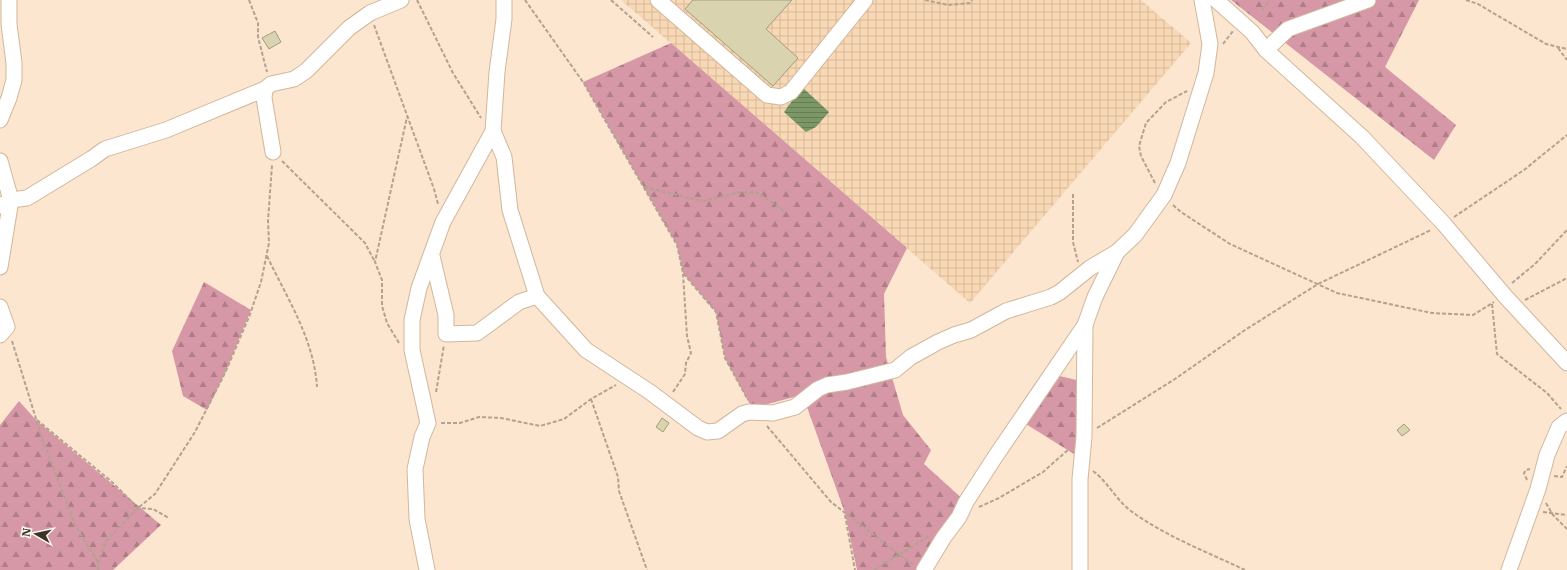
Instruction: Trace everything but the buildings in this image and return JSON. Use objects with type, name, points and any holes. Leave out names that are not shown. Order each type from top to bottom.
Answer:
[{"type":"street","points":[[0,120],[9,98],[14,80],[14,63],[9,24],[9,0]]},
{"type":"street","points":[[5,203],[27,198],[105,149],[166,130],[268,87],[294,79],[306,71],[349,28],[370,13],[401,0]]},
{"type":"street","points":[[427,570],[417,519],[414,469],[422,437],[428,423],[412,350],[412,320],[419,288],[432,256],[443,222],[493,131],[497,72],[504,19],[504,0]]},
{"type":"street","points":[[658,0],[767,94],[781,97],[791,92],[865,0]]},
{"type":"street","points":[[493,131],[504,157],[510,210],[537,296],[586,350],[629,377],[698,428],[707,432],[718,431],[742,414],[755,411],[783,411],[794,407],[818,389],[827,385],[847,382],[895,370],[911,357],[938,342],[971,330],[1006,311],[1051,297],[1060,292],[1096,264],[1117,252],[1135,234],[1164,195],[1178,163],[1202,83],[1210,44],[1202,0]]},
{"type":"street","points":[[1216,0],[1252,32],[1266,50],[1362,138],[1444,224],[1502,293],[1567,363]]},
{"type":"street","points":[[1266,50],[1288,29],[1368,0]]},
{"type":"street","points":[[268,87],[264,98],[273,152]]},
{"type":"street","points":[[0,161],[5,203],[0,267]]},
{"type":"street","points":[[919,568],[959,517],[966,502],[994,457],[1085,325],[1095,297],[1117,252]]},
{"type":"street","points":[[432,256],[446,315],[446,334],[477,333],[519,302],[537,296]]},
{"type":"street","points":[[0,307],[4,331]]},
{"type":"street","points":[[1080,570],[1081,462],[1084,437],[1085,325]]},
{"type":"street","points":[[1509,570],[1553,441],[1564,415]]},
{"type":"path","points":[[249,0],[258,23],[258,37],[268,87]]},
{"type":"path","points":[[417,0],[453,73],[477,114],[493,131]]},
{"type":"path","points":[[525,0],[583,82],[677,245],[683,273],[687,336],[691,353],[686,363],[685,374],[665,405]]},
{"type":"path","points":[[612,0],[653,37]]},
{"type":"path","points":[[926,0],[948,5],[970,3],[972,0]]},
{"type":"path","points":[[1262,10],[1270,0]]},
{"type":"path","points":[[1466,0],[1478,4],[1546,44],[1567,49]]},
{"type":"path","points":[[370,13],[434,189],[443,222]]},
{"type":"path","points":[[1558,47],[1567,60]]},
{"type":"path","points":[[1202,83],[1166,102],[1146,123],[1139,146],[1141,156],[1150,177],[1180,212],[1230,244],[1337,293],[1432,313],[1473,314],[1492,304],[1502,293],[1535,264],[1567,230]]},
{"type":"path","points":[[375,262],[407,117]]},
{"type":"path","points":[[978,507],[1000,498],[1043,472],[1084,437],[1175,379],[1245,330],[1318,284],[1444,224],[1474,202],[1524,170],[1567,135]]},
{"type":"path","points":[[98,570],[98,562],[106,541],[138,508],[155,494],[195,432],[222,379],[249,317],[261,282],[269,244],[268,220],[273,152]]},
{"type":"path","points":[[273,152],[365,242],[382,280],[382,306],[387,322],[402,347]]},
{"type":"path","points":[[643,187],[702,201],[741,192],[758,193],[786,212]]},
{"type":"path","points":[[267,255],[288,294],[306,339],[316,366],[318,387]]},
{"type":"path","points":[[683,273],[716,312],[725,358],[755,411],[830,502],[919,568]]},
{"type":"path","points":[[1564,415],[1546,394],[1497,354],[1492,304],[1502,293],[1567,278]]},
{"type":"path","points":[[4,331],[75,525],[98,562]]},
{"type":"path","points":[[435,395],[446,334]]},
{"type":"path","points":[[428,423],[460,423],[479,417],[501,418],[540,426],[564,419],[591,399],[629,377]]},
{"type":"path","points":[[591,399],[618,477],[619,491],[647,570]]},
{"type":"path","points":[[36,420],[112,482],[138,508],[154,509],[169,518]]},
{"type":"path","points":[[1081,462],[1108,484],[1130,511],[1190,544],[1246,570]]},
{"type":"path","points":[[1530,510],[1567,515]]},
{"type":"path","points":[[845,513],[855,570]]},
{"type":"path","points":[[874,570],[932,533]]},
{"type":"shaded area","points":[[621,0],[1141,0],[1191,43],[970,303]]},
{"type":"shaded area","points":[[802,87],[829,112],[816,127],[806,132],[784,112]]},
{"type":"green space","points":[[1231,0],[1419,0],[1385,67],[1456,125],[1434,160]]},
{"type":"green space","points":[[671,43],[907,248],[884,294],[886,357],[903,415],[931,450],[924,464],[966,502],[926,570],[857,570],[845,513],[807,407],[798,396],[752,408],[725,358],[716,312],[683,273],[677,245],[583,82]]},
{"type":"green space","points":[[204,282],[251,310],[225,373],[207,410],[183,396],[172,351]]},
{"type":"green space","points":[[1051,374],[1085,382],[1082,459],[1021,421]]},
{"type":"green space","points":[[19,401],[36,420],[161,525],[113,570],[0,570],[0,425]]}]
